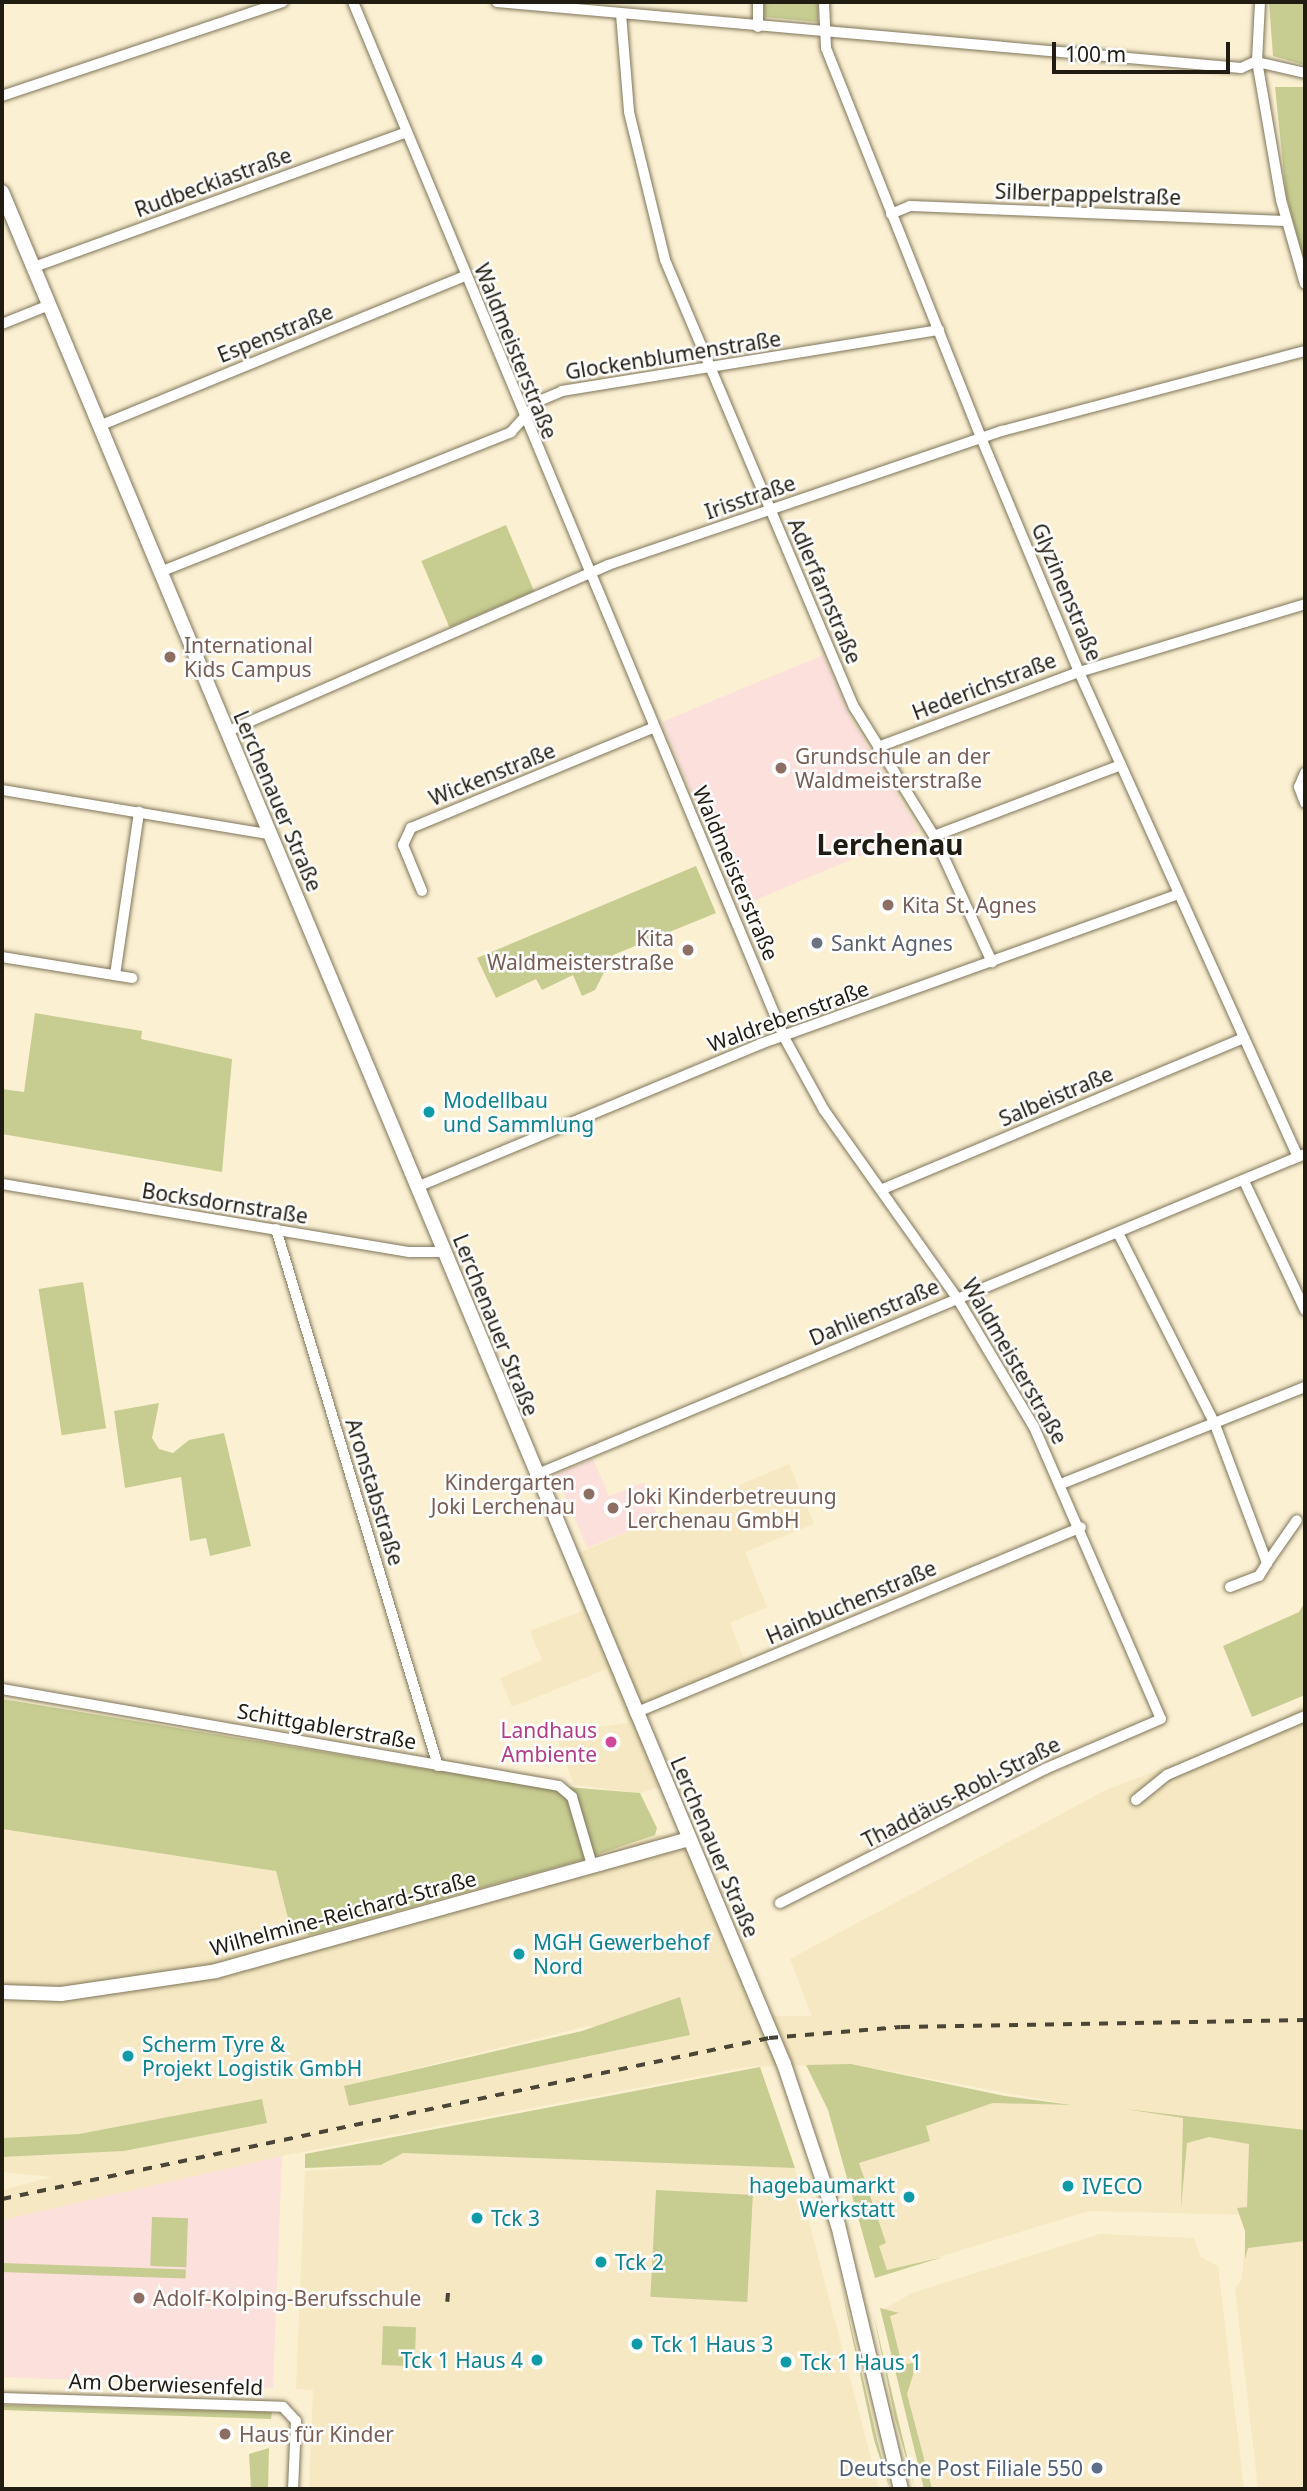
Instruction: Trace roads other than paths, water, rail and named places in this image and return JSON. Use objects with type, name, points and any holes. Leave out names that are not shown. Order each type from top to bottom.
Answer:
[{"type":"main road","name":"Lerchenauer Straße","points":[[2,192],[535,1475],[784,2064],[838,2225],[901,2489]]},
{"type":"main road","name":"Wilhelmine-Reichard-Straße","points":[[2,1992],[72,1993],[216,1971],[689,1839]]},
{"type":"street","points":[[2,96],[283,2]]},
{"type":"street","name":"Waldmeisterstraße","points":[[353,2],[653,729],[784,1037],[824,1110],[883,1189],[957,1298],[1061,1483],[1161,1719]]},
{"type":"street","points":[[497,2],[1241,68],[1257,61],[1305,73]]},
{"type":"street","points":[[758,2],[758,27]]},
{"type":"street","points":[[823,33],[824,2]]},
{"type":"street","points":[[1260,2],[1257,61],[1286,221],[1305,284]]},
{"type":"street","name":"Adlerfarnstraße","points":[[621,14],[629,112],[648,203],[709,368],[854,707],[934,836],[992,962]]},
{"type":"street","name":"Glyzinenstraße","points":[[823,33],[891,214],[1079,672],[1244,1038],[1302,1156]]},
{"type":"street","name":"Rudbeckiastraße","points":[[33,267],[405,132]]},
{"type":"street","name":"Silberpappelstraße","points":[[891,214],[910,206],[1286,221]]},
{"type":"street","name":"Espenstraße","points":[[99,426],[465,276]]},
{"type":"street","points":[[2,324],[49,306]]},
{"type":"street","name":"Glockenblumenstraße","points":[[160,572],[512,432],[539,401],[562,391],[939,330]]},
{"type":"street","name":"Irisstraße","points":[[226,732],[590,575],[769,511],[982,440],[1305,351]]},
{"type":"street","name":"Hederichstraße","points":[[878,747],[1079,672],[1305,604]]},
{"type":"street","name":"Wickenstraße","points":[[422,891],[403,845],[411,828],[653,729]]},
{"type":"street","points":[[934,836],[1121,765]]},
{"type":"street","points":[[1305,772],[1299,787],[1305,803]]},
{"type":"street","points":[[2,790],[269,834]]},
{"type":"street","points":[[115,975],[139,812]]},
{"type":"street","name":"Waldrebenstraße","points":[[417,1187],[784,1037],[1178,894]]},
{"type":"street","points":[[2,957],[132,978]]},
{"type":"street","name":"Salbeistraße","points":[[883,1189],[1244,1038]]},
{"type":"street","name":"Dahlienstraße","points":[[535,1475],[1302,1156]]},
{"type":"street","points":[[1244,1181],[1305,1310]]},
{"type":"street","name":"Bocksdornstraße","points":[[2,1184],[276,1229],[443,1252]]},
{"type":"street","name":"Aronstabstraße","points":[[276,1229],[438,1766]]},
{"type":"street","points":[[1118,1233],[1214,1422],[1268,1563]]},
{"type":"street","points":[[1061,1483],[1305,1387]]},
{"type":"street","points":[[1230,1587],[1259,1576],[1297,1520]]},
{"type":"street","name":"Hainbuchenstraße","points":[[635,1713],[1081,1527]]},
{"type":"street","name":"Schittgablerstraße","points":[[2,1689],[568,1791],[593,1865]]},
{"type":"street","points":[[1136,1800],[1167,1775],[1305,1716]]},
{"type":"street","name":"Thaddäus-Robl-Straße","points":[[780,1903],[1045,1769],[1161,1719]]},
{"type":"street","name":"Am Oberwiesenfeld","points":[[2,2398],[283,2407],[296,2421],[293,2489]]},
{"type":"railway","points":[[2,2199],[769,2038],[901,2027],[1305,2020]]},
{"type":"railway","points":[[447,2302],[448,2291]]},
{"type":"place","name":"International Kids Campus","points":[[170,657]]},
{"type":"place","name":"Grundschule an der Waldmeisterstraße","points":[[781,768]]},
{"type":"place","name":"Kita St. Agnes","points":[[888,905]]},
{"type":"place","name":"Sankt Agnes","points":[[817,943]]},
{"type":"place","name":"Kita Waldmeisterstraße","points":[[688,950]]},
{"type":"place","name":"Modellbau und Sammlung","points":[[429,1112]]},
{"type":"place","name":"Kindergarten Joki Lerchenau","points":[[589,1494]]},
{"type":"place","name":"Joki Kinderbetreuung Lerchenau GmbH","points":[[613,1508]]},
{"type":"place","name":"Landhaus Ambiente","points":[[611,1742]]},
{"type":"place","name":"MGH Gewerbehof Nord","points":[[519,1954]]},
{"type":"place","name":"Scherm Tyre & Projekt Logistik GmbH","points":[[128,2056]]},
{"type":"place","name":"IVECO","points":[[1068,2186]]},
{"type":"place","name":"hagebaumarkt Werkstatt","points":[[909,2197]]},
{"type":"place","name":"Tck 3","points":[[477,2218]]},
{"type":"place","name":"Tck 2","points":[[601,2262]]},
{"type":"place","name":"Adolf-Kolping-Berufsschule","points":[[139,2298]]},
{"type":"place","name":"Tck 1 Haus 3","points":[[637,2344]]},
{"type":"place","name":"Tck 1 Haus 4","points":[[537,2360]]},
{"type":"place","name":"Tck 1 Haus 1","points":[[786,2362]]},
{"type":"place","name":"Haus für Kinder","points":[[225,2434]]},
{"type":"place","name":"Deutsche Post Filiale 550","points":[[1097,2468]]},
{"type":"district","name":"Lerchenau","points":[[890,844]]}]
